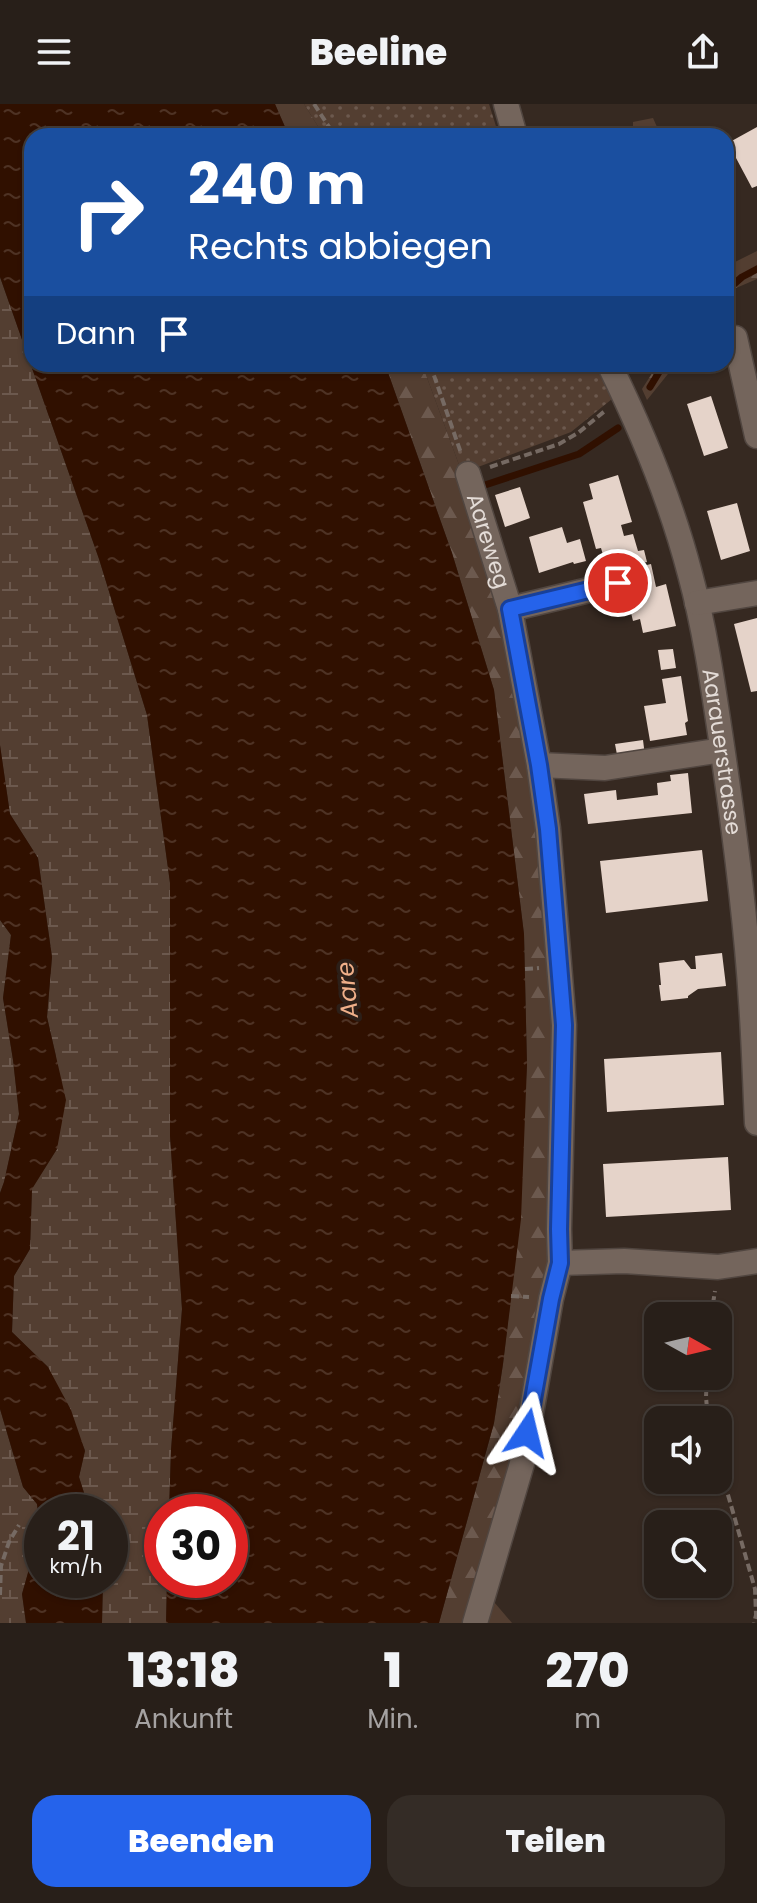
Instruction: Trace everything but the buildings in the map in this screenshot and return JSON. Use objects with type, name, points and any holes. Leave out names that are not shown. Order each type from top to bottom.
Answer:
[{"type":"street","points":[[506,104],[513,128]]},
{"type":"street","points":[[735,338],[757,436]]},
{"type":"street","name":"Aarauerstrasse","points":[[613,372],[667,499],[697,603],[709,662],[731,808],[748,973],[757,1123]]},
{"type":"street","name":"Aareweg","points":[[468,474],[510,609],[539,765],[548,829],[564,1025],[560,1263],[523,1460],[475,1623]]},
{"type":"street","points":[[510,609],[618,583]]},
{"type":"street","points":[[697,603],[757,593]]},
{"type":"street","points":[[539,765],[605,768],[722,750]]},
{"type":"street","points":[[560,1263],[624,1261],[718,1267],[757,1261]]},
{"type":"path","points":[[314,104],[330,128]]},
{"type":"path","name":"Aareweg","points":[[433,372],[468,474]]},
{"type":"path","points":[[468,474],[559,444],[625,397]]},
{"type":"path","points":[[728,1494],[755,1589],[757,1616],[754,1623]]},
{"type":"path","points":[[0,1595],[1,1566],[19,1525]]},
{"type":"green space","points":[[275,104],[304,104],[319,128],[286,128]]},
{"type":"green space","points":[[304,104],[489,104],[496,128],[319,128]]},
{"type":"green space","points":[[653,118],[657,128],[633,128],[633,122]]},
{"type":"green space","points":[[757,251],[757,279],[734,291],[734,262]]},
{"type":"green space","points":[[0,277],[24,345],[24,372],[33,372],[99,559],[147,715],[170,883],[170,1136],[182,1309],[170,1494],[144,1494],[144,1598],[167,1598],[166,1623],[102,1623],[103,1598],[128,1598],[128,1494],[84,1494],[79,1477],[85,1450],[48,1367],[12,1332],[14,1276],[30,1249],[32,1188],[57,1149],[56,1056],[47,1017],[52,957],[38,858],[10,814],[0,745]]},
{"type":"green space","points":[[388,372],[425,372],[462,473],[504,618],[531,759],[553,1028],[549,1263],[512,1464],[477,1582],[512,1623],[439,1623],[494,1423],[511,1296],[527,1065],[524,934],[494,690],[452,553]]},
{"type":"green space","points":[[425,372],[598,372],[612,399],[571,432],[462,473]]},
{"type":"green space","points":[[653,372],[670,372],[647,400],[642,389]]},
{"type":"green space","points":[[0,920],[11,935],[3,998],[19,1114],[0,1193]]},
{"type":"green space","points":[[0,1409],[23,1487],[29,1494],[24,1494],[22,1594],[26,1623],[0,1623]]},
{"type":"water","points":[[0,104],[275,104],[286,128],[24,128],[24,345],[0,277]]},
{"type":"water","name":"Aare","points":[[33,372],[388,372],[452,553],[494,690],[524,934],[527,1065],[521,1219],[494,1423],[439,1623],[166,1623],[167,1598],[248,1598],[248,1494],[170,1494],[182,1309],[170,1136],[170,883],[147,715],[99,559]]},
{"type":"water","points":[[0,745],[10,814],[38,858],[52,957],[47,1017],[66,1100],[57,1149],[32,1189],[30,1249],[14,1276],[12,1332],[48,1367],[71,1410],[85,1451],[79,1477],[84,1494],[29,1494],[23,1487],[0,1409],[0,1193],[19,1114],[3,998],[11,935],[0,920]]},
{"type":"water","points":[[24,1587],[24,1598],[103,1598],[102,1623],[26,1623],[22,1594]]},
{"type":"waterway","points":[[734,284],[757,269]]},
{"type":"waterway","points":[[650,387],[659,372]]},
{"type":"waterway","points":[[482,486],[579,454],[618,428]]},
{"type":"route","points":[[527,1433],[560,1263],[564,1025],[548,829],[510,609],[618,583]]}]
